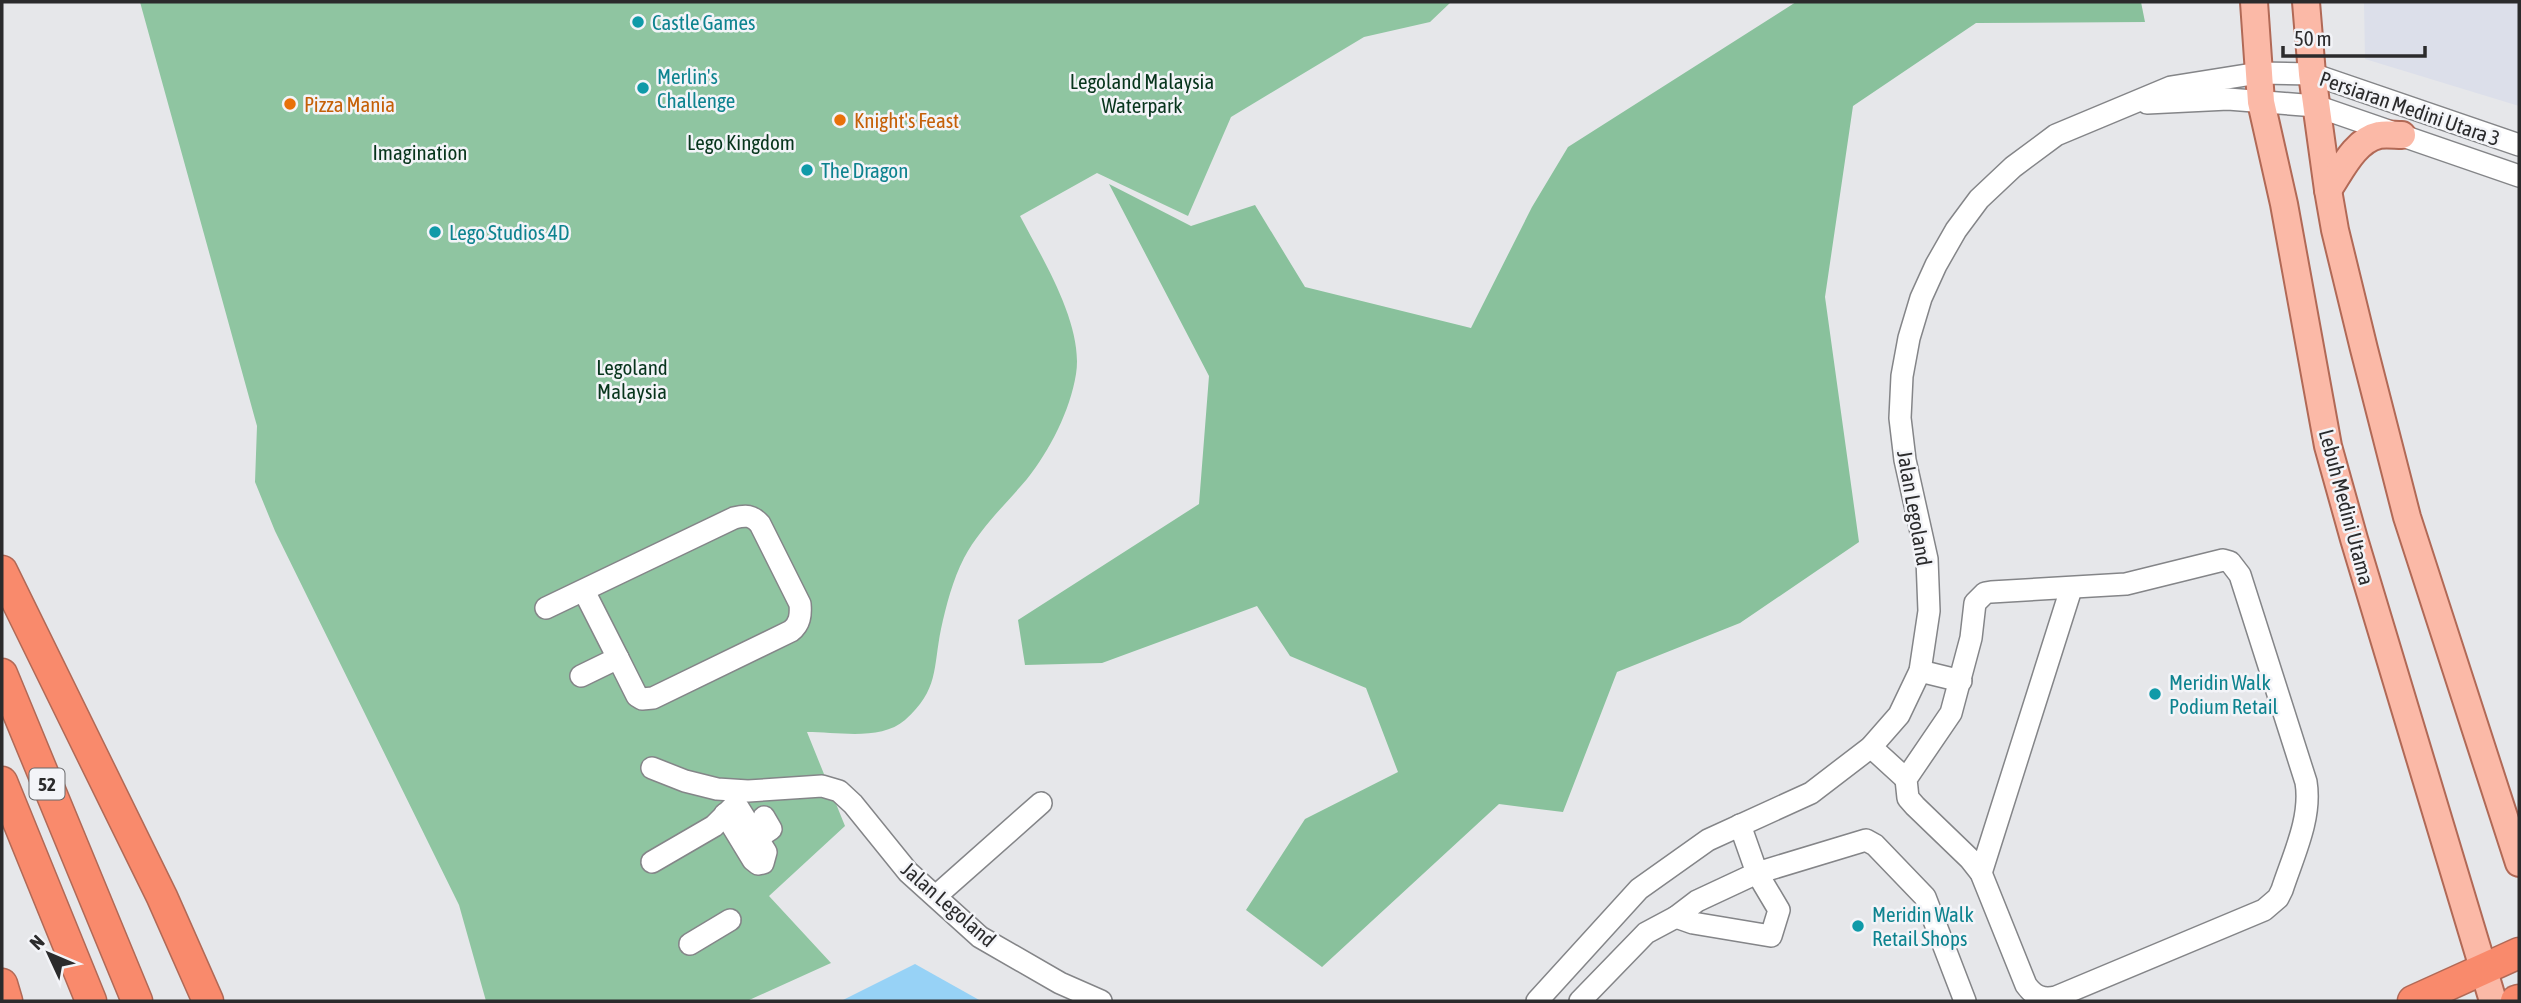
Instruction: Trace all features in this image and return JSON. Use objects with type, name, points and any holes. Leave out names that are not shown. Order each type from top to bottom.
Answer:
[{"type":"highway","points":[[2,572],[162,897],[208,1001]]},
{"type":"highway","name":"52","points":[[2,674],[136,1001]]},
{"type":"highway","name":"52","points":[[2,782],[91,1001]]},
{"type":"highway","points":[[2413,1001],[2519,953]]},
{"type":"highway","points":[[2,984],[7,1001]]},
{"type":"main road","name":"Lebuh Medini Utama","points":[[2254,2],[2261,102],[2284,204],[2328,446],[2493,1001]]},
{"type":"main road","points":[[2306,2],[2316,106],[2335,230],[2407,517],[2519,863]]},
{"type":"main road","points":[[2329,190],[2353,154],[2364,143],[2378,135],[2403,135]]},
{"type":"street","name":"Persiaran Medini Utara 3","points":[[2259,73],[2312,74],[2519,145]]},
{"type":"street","name":"Jalan Legoland","points":[[1537,1001],[1639,889],[1708,840],[1811,793],[1871,747],[1899,715],[1920,671],[1929,611],[1927,559],[1905,460],[1900,418],[1902,376],[1909,338],[1921,298],[1956,230],[1979,199],[2013,167],[2056,135],[2106,112],[2135,104],[2171,87],[2259,73]]},
{"type":"street","name":"Jalan Legoland","points":[[2135,104],[2228,99],[2261,102]]},
{"type":"street","name":"Persiaran Medini Utara 3","points":[[2261,102],[2316,106],[2519,176]]},
{"type":"street","points":[[546,608],[734,518],[748,515],[760,524],[800,604],[801,615],[791,631],[653,698],[642,699],[637,696],[584,591]]},
{"type":"street","points":[[2215,561],[2230,562],[2236,568],[2306,782],[2306,813],[2278,898],[2264,910],[2047,999],[2038,997],[2026,985],[1980,873],[1970,859],[1908,798],[1906,779],[1951,713],[1961,681],[1971,638],[1975,603],[1991,592],[2126,584],[2215,561]]},
{"type":"street","points":[[1980,873],[2071,589]]},
{"type":"street","points":[[581,676],[618,658]]},
{"type":"street","points":[[1920,671],[1961,681]]},
{"type":"street","points":[[1871,747],[1906,779]]},
{"type":"street","points":[[652,768],[685,781],[717,789],[768,832]]},
{"type":"street","name":"Jalan Legoland","points":[[736,803],[822,786],[839,791],[853,804],[908,872],[980,937],[1060,983],[1101,1001]]},
{"type":"street","points":[[652,862],[713,827],[736,803]]},
{"type":"street","points":[[936,897],[1041,803]]},
{"type":"street","points":[[1676,917],[1693,923],[1771,936],[1779,911],[1757,873],[1740,825]]},
{"type":"street","points":[[1580,1001],[1646,933],[1676,917],[1697,901],[1757,873],[1866,840],[1875,845],[1925,897],[1965,1001]]},
{"type":"street","points":[[690,944],[730,920]]},
{"type":"shaded area","points":[[2364,2],[2519,2],[2519,106],[2365,59]]},
{"type":"green space","name":"Legoland Malaysia","points":[[140,2],[1451,2],[1430,22],[1364,37],[1231,117],[1188,216],[1097,173],[1020,216],[1068,314],[1077,355],[1073,388],[1064,416],[1044,456],[985,526],[964,558],[945,611],[933,678],[924,699],[905,720],[884,731],[859,734],[807,732],[845,826],[769,896],[831,963],[747,1001],[486,1001],[459,905],[275,531],[255,482],[257,426]]},
{"type":"green space","points":[[1796,2],[2141,2],[2145,22],[1976,23],[1853,106],[1825,297],[1859,542],[1740,623],[1617,672],[1563,812],[1499,804],[1322,967],[1246,910],[1305,819],[1398,772],[1366,688],[1290,656],[1257,606],[1102,663],[1025,665],[1018,620],[1199,504],[1209,376],[1109,184],[1191,226],[1255,205],[1305,287],[1471,328],[1532,207],[1568,147]]},
{"type":"water","points":[[915,964],[981,1001],[841,1001]]},
{"type":"place","name":"Castle Games","points":[[638,22]]},
{"type":"place","name":"Merlin's Challenge","points":[[643,88]]},
{"type":"place","name":"Pizza Mania","points":[[290,104]]},
{"type":"place","name":"Knight's Feast","points":[[840,120]]},
{"type":"place","name":"The Dragon","points":[[807,170]]},
{"type":"place","name":"Lego Studios 4D","points":[[435,232]]},
{"type":"place","name":"Meridin Walk Podium Retail","points":[[2155,694]]},
{"type":"place","name":"Meridin Walk Retail Shops","points":[[1858,926]]},
{"type":"park label","name":"Legoland Malaysia Waterpark","points":[[1142,93]]},
{"type":"park label","name":"Lego Kingdom","points":[[741,142]]},
{"type":"park label","name":"Imagination","points":[[420,152]]}]
